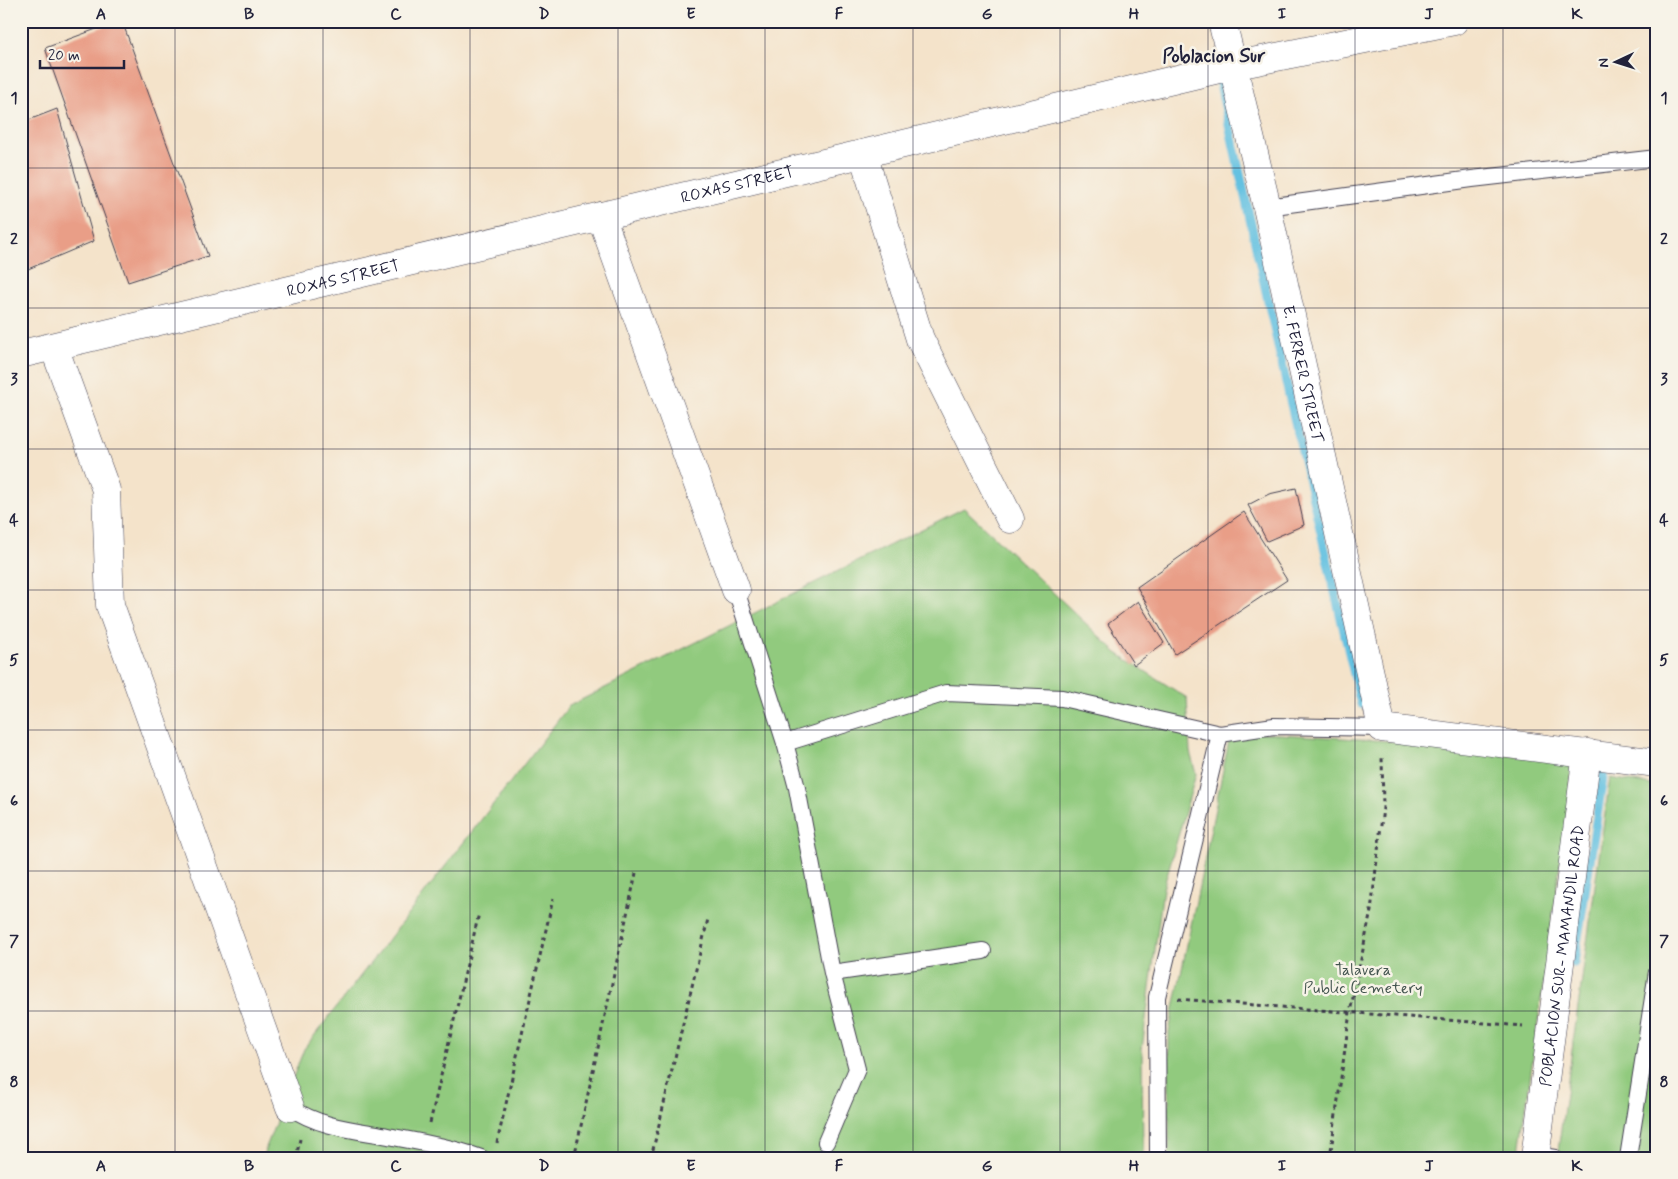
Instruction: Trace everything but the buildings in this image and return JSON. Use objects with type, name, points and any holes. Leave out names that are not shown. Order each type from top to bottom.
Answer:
[{"type":"street","name":"E. FERRER STREET","points":[[1222,21],[1266,207],[1382,728]]},
{"type":"street","name":"ROXAS STREET","points":[[21,354],[1232,66],[1454,21]]},
{"type":"street","points":[[863,154],[920,339],[1010,519]]},
{"type":"street","points":[[602,216],[736,590]]},
{"type":"street","points":[[54,347],[106,490],[110,605],[290,1106]]},
{"type":"street","points":[[1382,728],[1657,763]]},
{"type":"street","name":"POBLACION SUR- MAMANDIL ROAD","points":[[1542,1157],[1587,753]]},
{"type":"lane","points":[[1266,207],[1472,179],[1657,158]]},
{"type":"lane","points":[[736,590],[784,743],[796,788],[832,973],[858,1069],[826,1142]]},
{"type":"lane","points":[[784,743],[946,693],[1062,698],[1220,734],[1274,726],[1382,728]]},
{"type":"lane","points":[[1158,1158],[1158,997],[1199,815],[1220,734]]},
{"type":"lane","points":[[832,973],[983,950]]},
{"type":"lane","points":[[1628,1158],[1657,972]]},
{"type":"lane","points":[[290,1106],[304,1117],[347,1129],[457,1149],[481,1158]]},
{"type":"path","points":[[1330,1158],[1350,1012],[1370,911],[1383,808],[1382,728]]},
{"type":"path","points":[[574,1158],[636,873]]},
{"type":"path","points":[[496,1148],[553,899]]},
{"type":"path","points":[[425,1143],[479,913]]},
{"type":"path","points":[[651,1158],[708,919]]},
{"type":"path","points":[[1158,997],[1527,1026]]},
{"type":"green space","points":[[964,508],[1117,653],[1187,698],[1190,752],[1196,774],[1163,889],[1142,1049],[1143,1158],[262,1158],[304,1049],[569,706]]},
{"type":"green space","name":"Talavera Public Cemetery","points":[[1231,731],[1390,741],[1572,762],[1570,792],[1519,1158],[1169,1158],[1169,1032]]},
{"type":"green space","points":[[1610,778],[1657,786],[1657,1158],[1557,1158]]},
{"type":"waterway","points":[[1219,79],[1290,400],[1361,704]]},
{"type":"waterway","points":[[1574,963],[1604,771]]},
{"type":"district","name":"Poblacion Sur","points":[[1214,55]]}]
